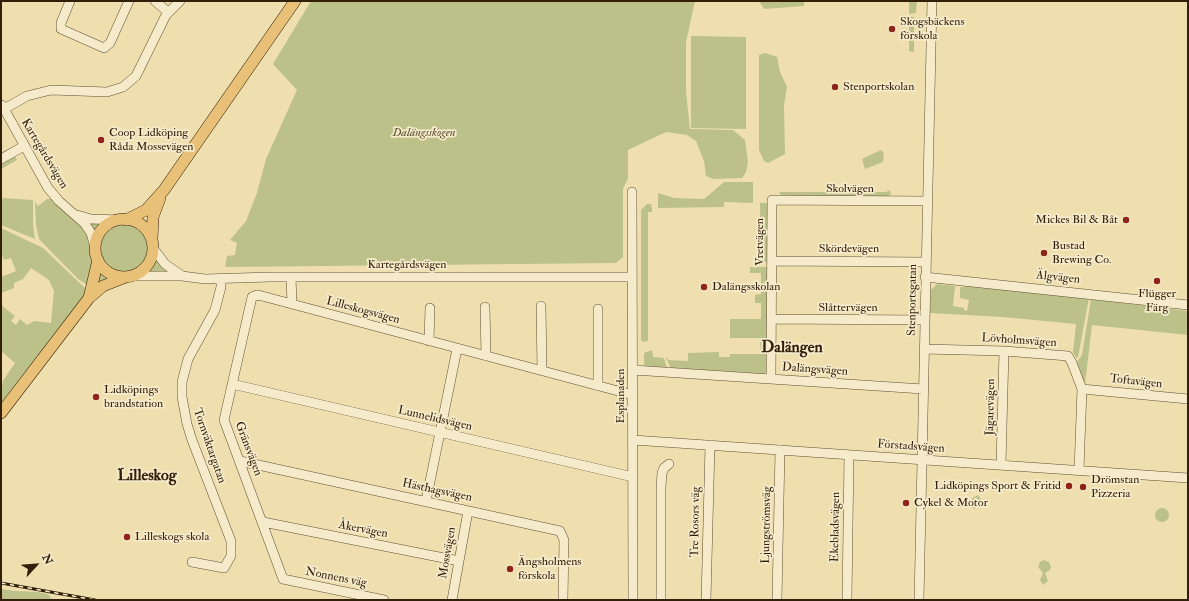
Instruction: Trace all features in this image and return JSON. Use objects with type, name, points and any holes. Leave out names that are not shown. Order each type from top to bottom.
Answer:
[{"type":"main road","points":[[89,298],[98,260],[96,247],[98,237],[103,229],[110,223],[123,220],[146,210],[164,190],[295,1]]},
{"type":"main road","points":[[1,413],[89,298],[103,286],[145,268],[150,259],[153,246],[153,217],[164,190]]},
{"type":"main road","points":[[123,220],[138,223],[145,229],[153,246]]},
{"type":"main road","points":[[98,260],[104,268],[112,274],[129,276]]},
{"type":"street","points":[[70,1],[61,23],[61,29],[104,48],[110,43],[129,1]]},
{"type":"street","points":[[155,1],[168,12]]},
{"type":"street","points":[[2,106],[27,96],[51,90],[108,92],[123,87],[132,81],[141,68],[168,12],[180,1]]},
{"type":"street","name":"Stenportsgatan","points":[[919,600],[932,1]]},
{"type":"street","name":"Kartegårdsvägen","points":[[2,106],[48,188],[89,229],[96,247]]},
{"type":"street","points":[[1,159],[24,146]]},
{"type":"street","name":"Esplanaden","points":[[632,192],[633,600]]},
{"type":"street","name":"Skolvägen","points":[[772,200],[927,201]]},
{"type":"street","name":"Vretvägen","points":[[771,379],[772,200]]},
{"type":"street","name":"Kartegårdsvägen","points":[[72,213],[91,219],[123,220]]},
{"type":"street","name":"Kartegårdsvägen","points":[[153,246],[165,264],[182,276]]},
{"type":"street","name":"Skördevägen","points":[[772,261],[926,262]]},
{"type":"street","name":"Kartegårdsvägen","points":[[129,276],[182,276],[205,279],[291,277],[632,277]]},
{"type":"street","points":[[291,277],[292,304]]},
{"type":"street","name":"Älgvägen","points":[[925,277],[1188,305]]},
{"type":"street","name":"Tornväktargatan","points":[[192,562],[224,568],[231,556],[231,541],[192,440],[182,397],[182,382],[188,359],[216,310],[221,287],[221,279]]},
{"type":"street","name":"Lilleskogsvägen","points":[[250,300],[257,295],[633,395]]},
{"type":"street","name":"Gränsvägen","points":[[250,300],[224,420],[284,579]]},
{"type":"street","points":[[541,306],[542,370]]},
{"type":"street","points":[[485,307],[486,356]]},
{"type":"street","points":[[429,341],[430,308]]},
{"type":"street","points":[[598,309],[598,386]]},
{"type":"street","name":"Slåttervägen","points":[[772,319],[924,320]]},
{"type":"street","points":[[426,501],[457,349]]},
{"type":"street","name":"Lövholmsvägen","points":[[924,349],[1004,351],[1068,356],[1082,389],[1080,470]]},
{"type":"street","name":"Jägarevägen","points":[[1002,465],[1004,351]]},
{"type":"street","name":"Dalängsvägen","points":[[633,370],[923,389]]},
{"type":"street","name":"Lunnelidsvägen","points":[[232,384],[633,477]]},
{"type":"street","name":"Toftavägen","points":[[1082,389],[1188,399]]},
{"type":"street","name":"Förstadsvägen","points":[[633,440],[1188,478]]},
{"type":"street","name":"Tre Rosors väg","points":[[706,600],[710,445]]},
{"type":"street","name":"Ljungströmsväg","points":[[777,600],[780,450]]},
{"type":"street","name":"Ekebladsvägen","points":[[846,600],[849,455]]},
{"type":"street","name":"Hästhagsvägen","points":[[240,461],[561,532],[564,540],[563,600]]},
{"type":"street","points":[[661,600],[661,486],[662,473],[664,468],[669,464]]},
{"type":"street","name":"Mossvägen","points":[[452,600],[468,511]]},
{"type":"street","name":"Åkervägen","points":[[263,522],[459,561]]},
{"type":"street","name":"Nonnens väg","points":[[284,579],[384,600]]},
{"type":"green space","name":"Dalängsskogen","points":[[311,1],[695,1],[686,42],[686,92],[690,129],[733,130],[745,140],[748,162],[746,172],[742,178],[713,179],[706,176],[704,161],[696,141],[687,135],[666,132],[628,150],[628,178],[623,189],[623,257],[616,263],[225,267],[227,256],[235,255],[237,243],[230,240],[246,221],[257,193],[266,159],[297,90],[273,64]]},
{"type":"green space","points":[[759,1],[804,1],[804,6],[764,9]]},
{"type":"green space","points":[[909,1],[917,1],[916,13],[909,14]]},
{"type":"green space","points":[[905,16],[914,17],[914,52],[909,51],[909,22]]},
{"type":"green space","points":[[691,36],[746,37],[746,129],[691,128]]},
{"type":"green space","points":[[765,53],[777,57],[780,72],[787,87],[784,105],[785,154],[768,163],[764,161],[759,150],[759,55]]},
{"type":"green space","points":[[881,150],[884,153],[883,162],[865,169],[862,159]]},
{"type":"green space","points":[[15,156],[17,160],[1,169],[1,163]]},
{"type":"green space","points":[[724,182],[753,182],[753,203],[724,202],[724,207],[658,208],[658,193],[674,198],[704,199]]},
{"type":"green space","points":[[890,190],[891,194],[888,197],[781,196],[779,192],[886,192]]},
{"type":"green space","points":[[3,198],[33,200],[33,224],[35,239],[1,225],[1,201]]},
{"type":"green space","points":[[47,199],[51,199],[80,223],[90,240],[94,258],[90,287],[78,279],[39,239],[36,225],[35,202],[38,206]]},
{"type":"green space","points":[[760,203],[767,203],[767,262],[758,263],[758,255],[761,254]]},
{"type":"green space","points":[[647,204],[651,204],[652,212],[648,212],[648,341],[643,342],[641,340],[641,210]]},
{"type":"green space","points":[[87,221],[103,224],[96,235]]},
{"type":"green space","points":[[124,222],[134,224],[142,230],[148,238],[150,248],[148,258],[142,266],[134,272],[124,274],[114,272],[106,266],[100,258],[98,248],[100,238],[106,230],[114,224]]},
{"type":"green space","points":[[1,228],[43,248],[88,291],[1,406],[2,382],[15,363],[1,351],[1,305],[15,316],[11,321],[16,325],[20,319],[27,325],[34,321],[51,323],[54,291],[49,280],[31,268],[23,279],[14,283],[14,288],[1,293],[1,277],[16,271],[11,258],[4,260],[1,252]]},
{"type":"green space","points":[[155,257],[172,273],[147,272]]},
{"type":"green space","points":[[750,267],[768,267],[766,372],[764,374],[671,368],[666,358],[668,358],[668,360],[688,361],[688,353],[719,352],[719,357],[730,357],[730,354],[761,354],[760,338],[730,338],[730,319],[761,319],[761,303],[755,303],[755,295],[761,294],[761,273],[750,273]]},
{"type":"green space","points":[[100,269],[102,269],[114,278],[97,285]]},
{"type":"green space","points":[[937,284],[955,286],[953,306],[964,308],[964,310],[967,311],[969,300],[960,298],[960,287],[965,287],[965,285],[1089,298],[1078,357],[1076,358],[1073,352],[1076,324],[1003,317],[930,313],[931,290]]},
{"type":"green space","points":[[1091,299],[1188,311],[1188,335],[1092,325],[1085,384],[1077,362],[1082,355]]},
{"type":"green space","points":[[652,350],[653,357],[664,358],[667,368],[648,367],[644,365],[644,353]]},
{"type":"green space","points":[[978,495],[984,503],[974,509],[971,499]]},
{"type":"green space","points":[[1162,508],[1167,510],[1169,515],[1167,520],[1162,522],[1157,520],[1155,515],[1157,510]]},
{"type":"green space","points":[[1044,560],[1049,562],[1051,567],[1050,570],[1045,573],[1048,581],[1043,585],[1040,580],[1043,573],[1038,567],[1040,562]]},
{"type":"green space","points":[[1,589],[37,592],[48,594],[51,598],[50,600],[1,600]]},
{"type":"railway","points":[[1,583],[95,600]]},
{"type":"place","name":"Skogsbäckens förskola","points":[[892,29]]},
{"type":"place","name":"Stenportskolan","points":[[835,87]]},
{"type":"place","name":"Coop Lidköping Råda Mossevägen","points":[[101,140]]},
{"type":"place","name":"Mickes Bil & Båt","points":[[1126,220]]},
{"type":"place","name":"Bustad Brewing Co.","points":[[1044,253]]},
{"type":"place","name":"Flügger Färg","points":[[1157,281]]},
{"type":"place","name":"Dalängsskolan","points":[[704,287]]},
{"type":"place","name":"Lidköpings brandstation","points":[[96,397]]},
{"type":"place","name":"Lidköpings Sport & Fritid","points":[[1069,486]]},
{"type":"place","name":"Drömstan Pizzeria","points":[[1083,487]]},
{"type":"place","name":"Cykel & Motor","points":[[906,503]]},
{"type":"place","name":"Lilleskogs skola","points":[[127,537]]},
{"type":"place","name":"Ängsholmens förskola","points":[[510,569]]},
{"type":"district","name":"Dalängen","points":[[792,349]]},
{"type":"district","name":"Lilleskog","points":[[147,477]]}]
